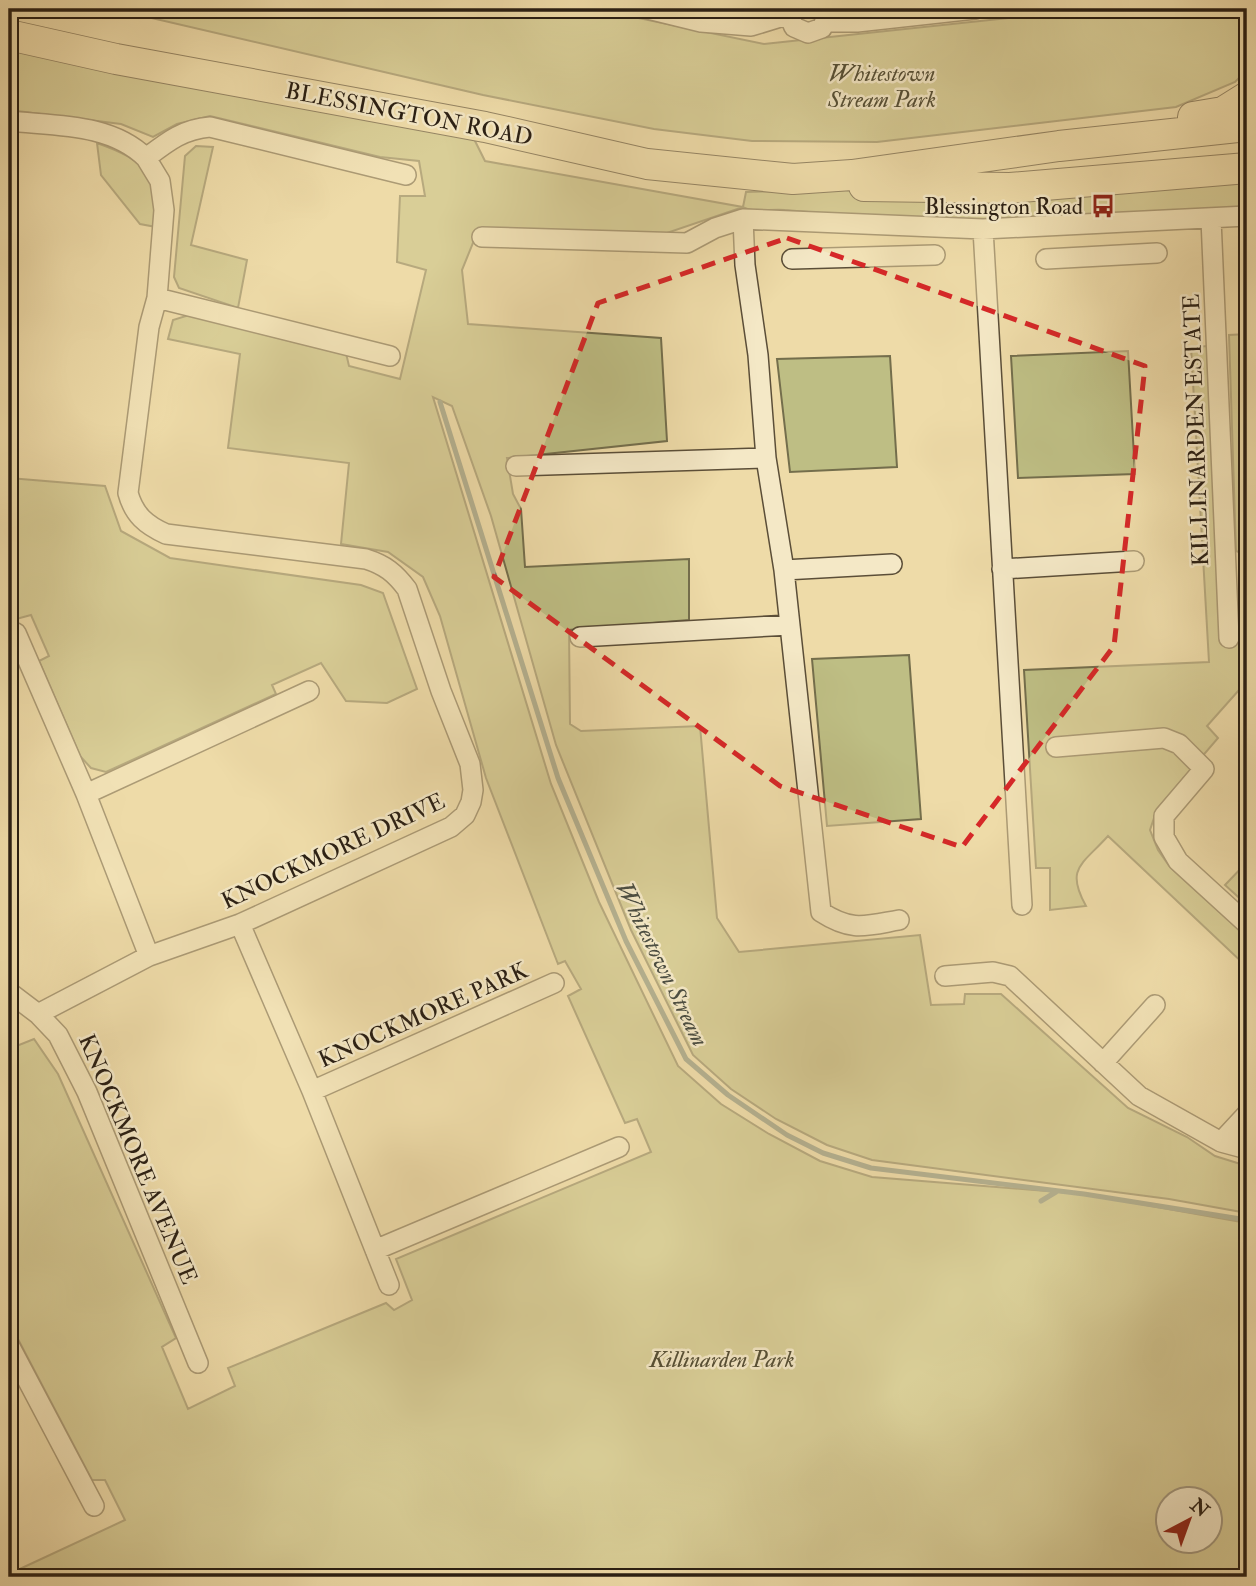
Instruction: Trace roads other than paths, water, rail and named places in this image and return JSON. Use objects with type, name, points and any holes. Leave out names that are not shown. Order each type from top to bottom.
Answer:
[{"type":"main road","name":"BLESSINGTON ROAD","points":[[9,35],[116,59],[485,127],[647,164],[900,189],[1010,188],[1247,168]]},
{"type":"main road","points":[[1059,145],[1126,128],[1223,112],[1247,97]]},
{"type":"main road","name":"BLESSINGTON ROAD","points":[[812,179],[1059,145],[1247,126]]},
{"type":"street","points":[[648,9],[701,22],[751,26],[787,12],[789,22],[801,31],[815,32],[828,15],[857,22],[975,9]]},
{"type":"street","points":[[9,121],[111,135],[129,142],[146,158],[179,134],[193,128],[210,127],[406,175]]},
{"type":"street","name":"KNOCKMORE DRIVE","points":[[38,1014],[149,956],[240,924],[451,827],[465,815],[473,790],[470,764],[407,589],[397,575],[382,564],[366,559],[166,534],[141,519],[132,508],[128,493],[147,344],[157,299],[163,194],[160,181],[146,158]]},
{"type":"street","points":[[482,237],[687,243],[715,228],[743,219],[983,229],[1247,216]]},
{"type":"street","points":[[743,219],[766,458],[784,570],[821,912],[840,925],[863,927],[899,920]]},
{"type":"street","name":"KILLINARDEN ESTATE","points":[[1211,219],[1229,638]]},
{"type":"street","points":[[1105,225],[1106,256]]},
{"type":"street","points":[[866,226],[866,256]]},
{"type":"street","points":[[983,229],[1022,905]]},
{"type":"street","points":[[1046,259],[1157,253]]},
{"type":"street","points":[[792,259],[935,255]]},
{"type":"street","points":[[157,299],[390,356]]},
{"type":"street","points":[[516,466],[766,458]]},
{"type":"street","points":[[1002,569],[1134,561]]},
{"type":"street","points":[[784,570],[892,564]]},
{"type":"street","points":[[580,636],[790,625]]},
{"type":"street","points":[[16,633],[86,794],[149,956]]},
{"type":"street","points":[[86,794],[309,691]]},
{"type":"street","points":[[1056,747],[1164,738],[1179,744],[1205,769],[1164,816],[1164,837],[1178,861],[1247,924]]},
{"type":"street","name":"KNOCKMORE PARK","points":[[240,924],[313,1091],[389,1285]]},
{"type":"street","points":[[945,976],[993,972],[1010,976],[1139,1096],[1221,1142],[1247,1149]]},
{"type":"street","name":"KNOCKMORE PARK","points":[[313,1091],[554,983]]},
{"type":"street","name":"KNOCKMORE AVENUE","points":[[9,992],[38,1014],[58,1035],[86,1092],[198,1363]]},
{"type":"street","points":[[1103,1063],[1154,1005]]},
{"type":"street","points":[[1221,1142],[1247,1114]]},
{"type":"street","points":[[375,1250],[619,1147]]},
{"type":"street","points":[[9,1345],[94,1506]]},
{"type":"waterway","name":"Whitestown Stream","points":[[440,402],[558,778],[626,941],[686,1059],[728,1095],[787,1135],[823,1153],[871,1168],[1084,1194],[1247,1220]]},
{"type":"waterway","points":[[1041,1201],[1056,1192]]},
{"type":"place","name":"Blessington Road","points":[[1103,206]]},
{"type":"park label","name":"Whitestown Stream Park","points":[[882,86]]},
{"type":"park label","name":"Killinarden Park","points":[[722,1359]]}]
